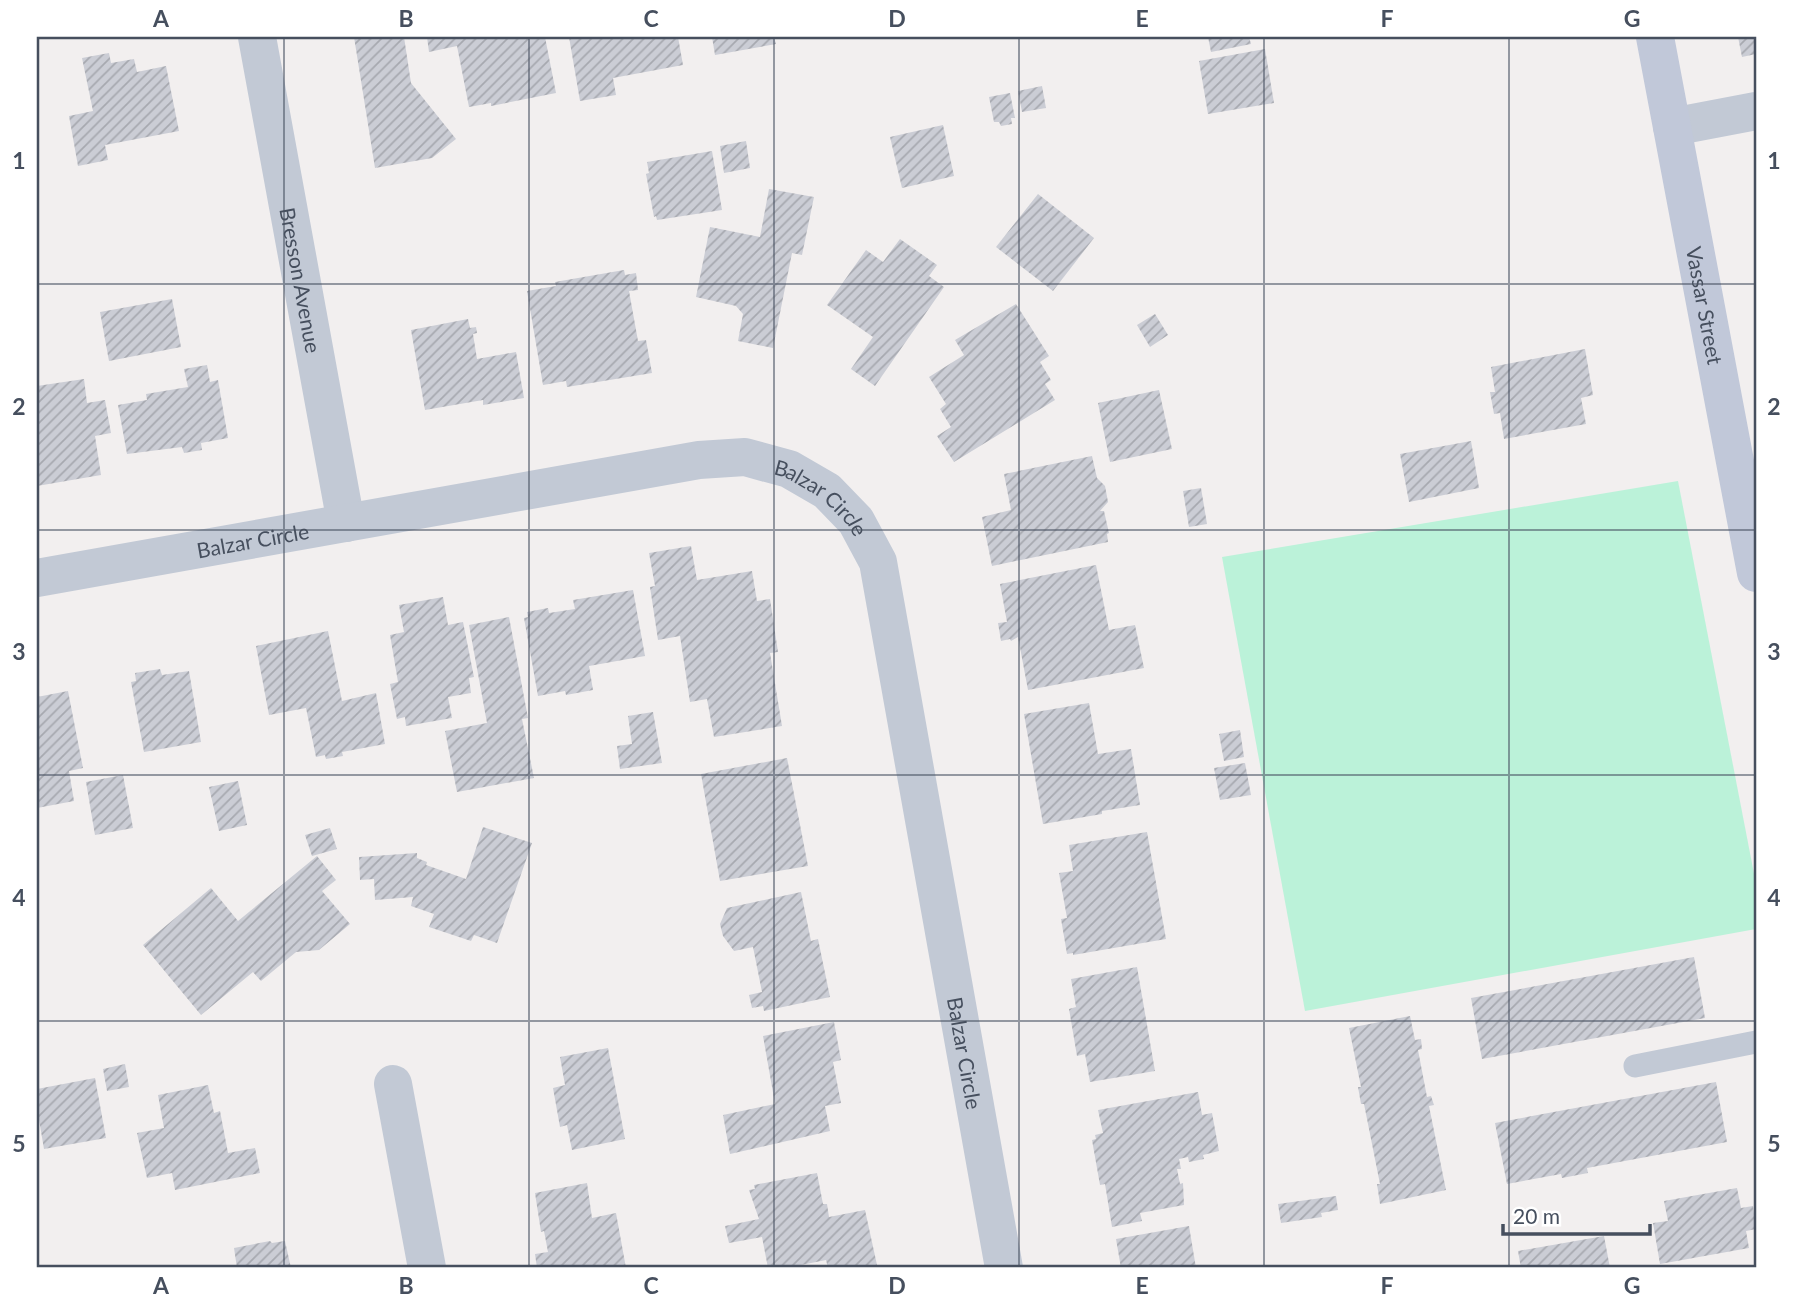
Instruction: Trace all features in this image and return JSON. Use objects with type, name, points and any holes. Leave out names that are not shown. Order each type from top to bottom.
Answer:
[{"type":"street","name":"Bresson Avenue","points":[[257,37],[346,523]]},
{"type":"street","name":"Vassar Street","points":[[1655,37],[1756,572]]},
{"type":"street","points":[[1672,127],[1756,111]]},
{"type":"street","name":"Balzar Circle","points":[[37,578],[699,460],[745,457],[789,469],[827,491],[856,521],[877,562],[1004,1268]]},
{"type":"street","points":[[393,1084],[427,1268]]},
{"type":"lane","points":[[1636,1066],[1756,1042]]},
{"type":"green space","points":[[1678,481],[1756,884],[1756,929],[1305,1011],[1222,557]]},
{"type":"building","points":[[354,37],[404,37],[411,83],[456,139],[432,158],[375,168]]},
{"type":"building","points":[[427,37],[545,37],[556,93],[491,106],[491,103],[469,107],[457,46],[429,52]]},
{"type":"building","points":[[569,37],[678,37],[683,65],[613,78],[616,95],[580,101]]},
{"type":"building","points":[[712,37],[774,37],[776,44],[715,55]]},
{"type":"building","points":[[1208,37],[1249,37],[1251,44],[1211,52]]},
{"type":"building","points":[[1738,37],[1756,37],[1756,54],[1742,57]]},
{"type":"building","points":[[1265,49],[1274,103],[1208,114],[1199,61]]},
{"type":"building","points":[[109,53],[111,63],[134,59],[137,72],[166,66],[179,131],[105,145],[108,160],[78,166],[69,116],[93,111],[82,58]]},
{"type":"building","points":[[1042,86],[1046,108],[1022,112],[1018,91]]},
{"type":"building","points":[[1010,93],[1015,118],[1011,118],[1012,124],[1001,126],[999,122],[994,122],[989,97]]},
{"type":"building","points":[[943,125],[954,176],[902,188],[890,137]]},
{"type":"building","points":[[746,141],[750,168],[724,173],[720,146]]},
{"type":"building","points":[[712,151],[722,210],[657,220],[656,216],[654,217],[646,174],[649,173],[647,162]]},
{"type":"building","points":[[769,189],[814,197],[802,255],[792,253],[773,348],[738,341],[743,314],[736,306],[696,297],[710,227],[760,237]]},
{"type":"building","points":[[1038,194],[1094,238],[1053,291],[996,247]]},
{"type":"building","points":[[900,239],[937,265],[929,276],[944,287],[875,386],[851,369],[873,337],[827,305],[866,250],[883,262]]},
{"type":"building","points":[[624,270],[625,275],[636,273],[638,290],[629,291],[638,341],[646,340],[652,373],[567,387],[566,381],[543,385],[527,291],[556,286],[555,282]]},
{"type":"building","points":[[172,299],[181,347],[109,361],[100,312]]},
{"type":"building","points":[[1016,304],[1049,356],[1040,362],[1051,380],[1045,384],[1055,400],[954,462],[937,436],[951,427],[940,409],[946,404],[929,377],[964,355],[955,340]]},
{"type":"building","points":[[1155,314],[1168,335],[1150,347],[1137,325]]},
{"type":"building","points":[[468,319],[470,328],[476,327],[477,333],[473,334],[477,359],[516,352],[524,398],[483,405],[483,400],[425,410],[411,330]]},
{"type":"building","points":[[1585,349],[1593,395],[1581,398],[1586,424],[1504,439],[1500,413],[1494,414],[1490,392],[1495,392],[1491,367]]},
{"type":"building","points":[[207,365],[210,382],[218,380],[228,438],[201,443],[202,450],[184,453],[182,447],[127,454],[118,405],[147,400],[146,394],[188,387],[184,369]]},
{"type":"building","points":[[84,379],[87,403],[105,400],[111,433],[95,436],[101,475],[37,486],[37,386]]},
{"type":"building","points":[[1159,390],[1172,449],[1110,462],[1098,403]]},
{"type":"building","points":[[1471,441],[1479,488],[1409,502],[1400,454]]},
{"type":"building","points":[[1092,456],[1097,478],[1105,486],[1108,502],[1100,511],[1104,511],[1109,533],[1108,542],[992,566],[982,517],[1011,510],[1004,474]]},
{"type":"building","points":[[1201,488],[1207,524],[1189,527],[1183,491]]},
{"type":"building","points":[[691,546],[697,580],[752,571],[757,601],[770,599],[778,652],[770,653],[782,726],[714,737],[707,699],[690,702],[680,636],[658,640],[650,587],[655,586],[649,553]]},
{"type":"building","points":[[1096,565],[1109,630],[1135,625],[1144,668],[1028,690],[1018,637],[1011,641],[1001,641],[998,623],[1007,622],[1000,584]]},
{"type":"building","points":[[633,590],[645,656],[589,666],[593,690],[538,696],[524,618],[528,617],[527,612],[548,608],[549,613],[575,609],[573,600]]},
{"type":"building","points":[[443,597],[448,625],[463,622],[474,677],[469,678],[471,693],[448,697],[452,718],[406,726],[405,717],[397,719],[390,684],[398,682],[390,635],[404,632],[399,605]]},
{"type":"building","points":[[509,617],[528,718],[522,719],[534,778],[457,792],[445,731],[487,723],[469,625]]},
{"type":"building","points":[[328,631],[342,701],[376,693],[385,744],[342,752],[343,756],[326,759],[325,755],[316,757],[306,708],[269,715],[256,646]]},
{"type":"building","points":[[160,669],[162,675],[189,671],[201,742],[144,752],[131,682],[136,681],[135,673]]},
{"type":"building","points":[[68,691],[83,768],[69,771],[74,801],[37,808],[37,697]]},
{"type":"building","points":[[1089,703],[1098,754],[1131,749],[1140,805],[1043,824],[1024,714]]},
{"type":"building","points":[[653,712],[662,763],[620,769],[617,746],[632,744],[628,716]]},
{"type":"building","points":[[1240,730],[1244,757],[1224,761],[1219,734]]},
{"type":"building","points":[[787,758],[808,866],[720,881],[701,774]]},
{"type":"building","points":[[1245,763],[1251,795],[1220,800],[1214,768]]},
{"type":"building","points":[[123,775],[133,828],[95,835],[86,782]]},
{"type":"building","points":[[238,781],[247,825],[219,831],[209,787]]},
{"type":"building","points":[[483,827],[532,843],[497,943],[474,935],[471,941],[429,927],[434,914],[411,906],[413,897],[375,900],[374,879],[360,880],[359,857],[417,853],[417,858],[427,862],[426,865],[466,879]]},
{"type":"building","points":[[330,828],[337,849],[312,856],[305,835]]},
{"type":"building","points":[[1147,832],[1166,939],[1067,954],[1061,919],[1067,918],[1059,873],[1073,871],[1069,845]]},
{"type":"building","points":[[317,856],[336,880],[322,891],[350,924],[319,950],[296,952],[261,981],[253,972],[201,1015],[143,945],[211,888],[238,921]]},
{"type":"building","points":[[801,892],[811,941],[818,939],[830,997],[764,1011],[763,1006],[752,1008],[749,995],[762,992],[753,947],[734,951],[723,936],[720,924],[727,908]]},
{"type":"building","points":[[1694,957],[1705,1018],[1482,1059],[1471,998]]},
{"type":"building","points":[[1137,967],[1155,1071],[1090,1082],[1085,1054],[1077,1056],[1069,1009],[1076,1007],[1071,979]]},
{"type":"building","points":[[1410,1016],[1415,1040],[1421,1039],[1422,1049],[1418,1050],[1427,1097],[1431,1096],[1434,1105],[1429,1106],[1446,1190],[1380,1204],[1377,1184],[1380,1184],[1364,1104],[1361,1104],[1358,1087],[1361,1087],[1349,1028]]},
{"type":"building","points":[[834,1022],[841,1060],[833,1062],[841,1103],[825,1106],[830,1131],[730,1154],[723,1115],[775,1104],[763,1036]]},
{"type":"building","points":[[608,1048],[625,1139],[572,1150],[567,1125],[560,1127],[553,1088],[565,1085],[560,1057]]},
{"type":"building","points":[[125,1064],[129,1087],[107,1091],[103,1069]]},
{"type":"building","points":[[95,1078],[106,1138],[44,1149],[37,1108],[37,1089]]},
{"type":"building","points":[[1716,1082],[1727,1142],[1587,1168],[1588,1173],[1562,1178],[1561,1174],[1507,1184],[1495,1123]]},
{"type":"building","points":[[208,1085],[214,1113],[220,1111],[228,1153],[255,1148],[260,1173],[175,1190],[172,1173],[147,1178],[137,1133],[164,1128],[158,1095]]},
{"type":"building","points":[[1198,1092],[1202,1115],[1212,1113],[1219,1151],[1203,1155],[1204,1159],[1189,1162],[1188,1157],[1179,1159],[1181,1169],[1177,1169],[1180,1184],[1183,1183],[1184,1205],[1140,1213],[1142,1221],[1112,1227],[1105,1184],[1100,1185],[1092,1140],[1096,1139],[1095,1135],[1103,1133],[1098,1110]]},
{"type":"building","points":[[817,1173],[823,1204],[827,1204],[829,1217],[865,1210],[877,1265],[828,1268],[826,1260],[786,1268],[768,1268],[762,1237],[729,1243],[725,1226],[759,1219],[749,1190],[755,1189],[754,1185]]},
{"type":"building","points":[[587,1183],[592,1218],[616,1213],[626,1268],[537,1268],[535,1254],[548,1252],[544,1231],[541,1232],[535,1193]]},
{"type":"building","points":[[1737,1188],[1741,1208],[1753,1206],[1756,1229],[1746,1231],[1749,1248],[1660,1264],[1653,1223],[1668,1221],[1664,1201]]},
{"type":"building","points":[[1336,1196],[1338,1210],[1321,1213],[1322,1217],[1281,1223],[1278,1204]]},
{"type":"building","points":[[1189,1226],[1196,1268],[1121,1268],[1116,1239]]},
{"type":"building","points":[[1604,1236],[1610,1268],[1521,1268],[1518,1251]]},
{"type":"building","points":[[285,1241],[291,1268],[237,1268],[234,1248]]}]
